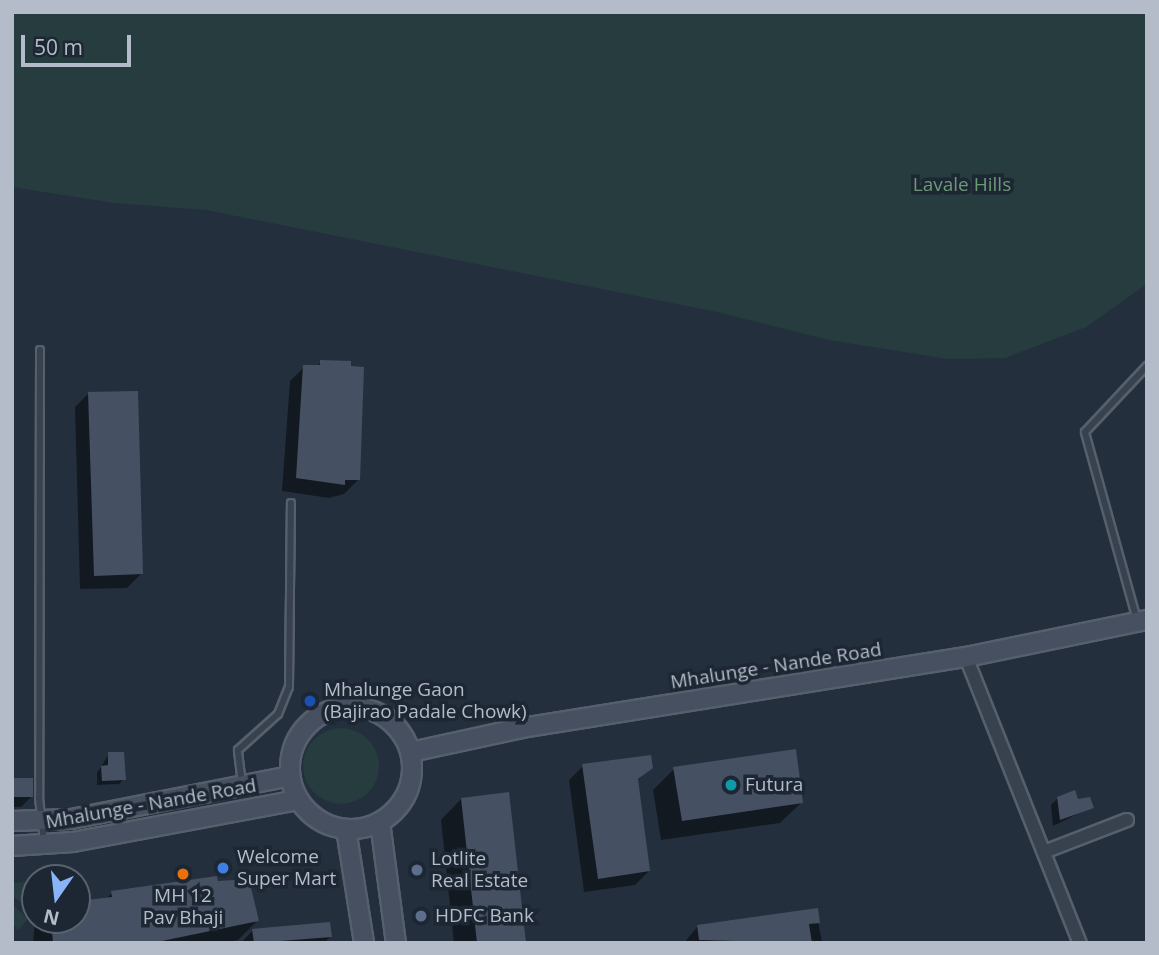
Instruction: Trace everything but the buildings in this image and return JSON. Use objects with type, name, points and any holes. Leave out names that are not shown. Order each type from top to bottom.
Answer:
[{"type":"main road","name":"Mhalunge - Nande Road","points":[[411,752],[522,728],[966,657],[1142,621]]},
{"type":"main road","points":[[339,709],[370,709],[388,719],[411,752],[408,793],[380,822],[346,829],[326,824],[297,800],[290,776],[298,737],[312,721],[339,709]]},
{"type":"main road","name":"Mhalunge - Nande Road","points":[[12,821],[71,819],[290,776]]},
{"type":"main road","name":"Mhalunge - Nande Road","points":[[12,846],[44,844],[297,800]]},
{"type":"main road","points":[[380,822],[396,943]]},
{"type":"main road","points":[[346,829],[364,943]]},
{"type":"street","points":[[966,657],[1080,943]]},
{"type":"street","points":[[1044,852],[1126,820]]},
{"type":"lane","points":[[40,350],[39,797],[44,844]]},
{"type":"lane","points":[[1142,621],[1084,432],[1147,366]]},
{"type":"lane","points":[[242,784],[238,750],[278,714],[289,687],[291,503]]},
{"type":"green space","name":"Lavale Hills","points":[[12,12],[1147,12],[1147,284],[1086,327],[1005,358],[948,359],[829,340],[717,312],[206,210],[114,203],[12,187]]},
{"type":"green space","points":[[341,728],[356,731],[368,739],[376,751],[379,766],[376,781],[368,793],[356,801],[341,804],[326,801],[314,793],[306,781],[303,766],[306,751],[314,739],[326,731]]},
{"type":"green space","points":[[12,883],[21,883],[21,902],[12,896]]},
{"type":"green space","points":[[12,904],[21,912],[21,927],[18,930],[12,923]]},
{"type":"place","name":"Mhalunge Gaon (Bajirao Padale Chowk)","points":[[310,701]]},
{"type":"place","name":"Futura","points":[[731,785]]},
{"type":"place","name":"Welcome Super Mart","points":[[223,868]]},
{"type":"place","name":"Lotlite Real Estate","points":[[417,870]]},
{"type":"place","name":"MH 12 Pav Bhaji","points":[[183,874]]},
{"type":"place","name":"HDFC Bank","points":[[421,916]]}]
